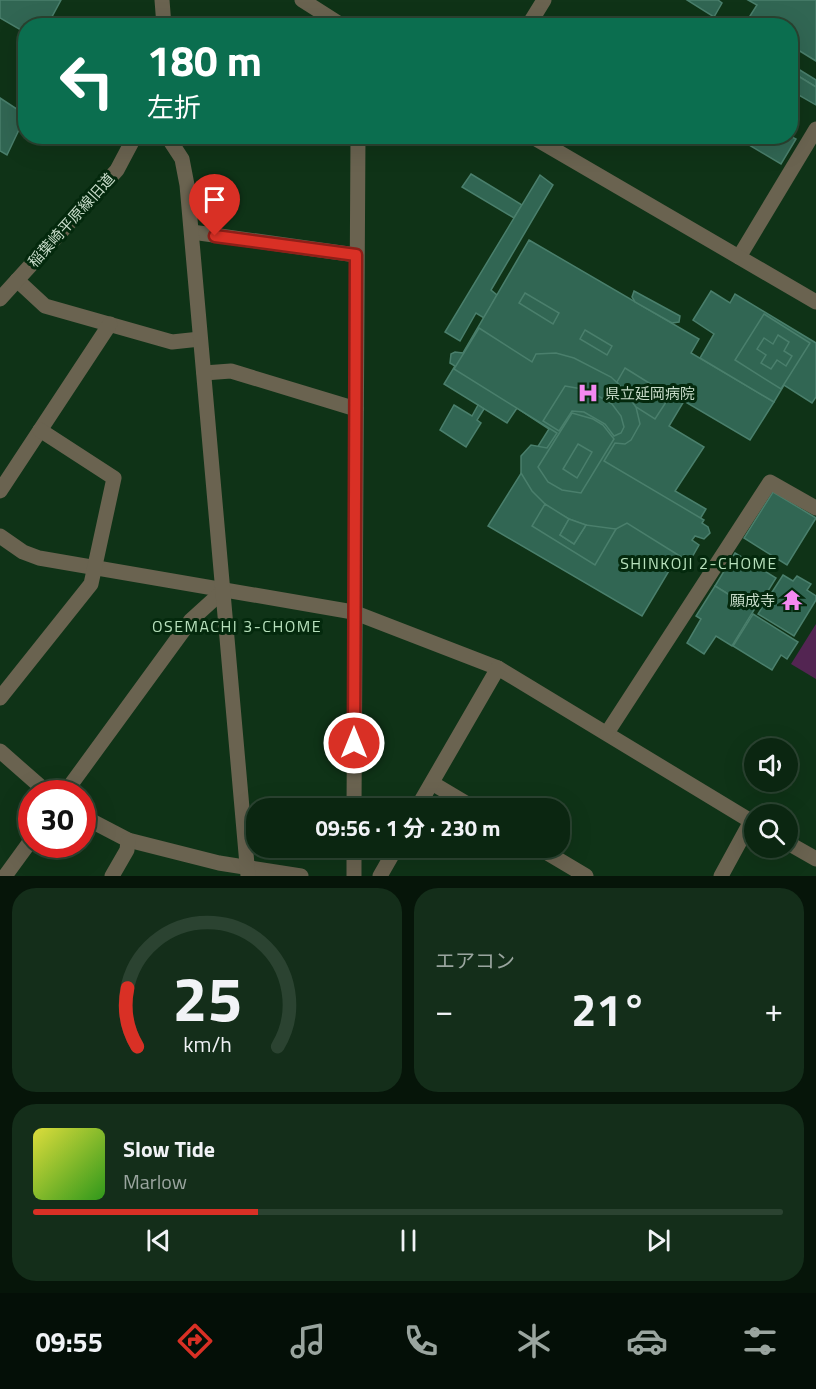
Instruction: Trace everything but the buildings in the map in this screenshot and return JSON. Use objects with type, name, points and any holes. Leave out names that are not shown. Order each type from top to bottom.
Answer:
[{"type":"street","points":[[162,0],[163,18]]},
{"type":"street","points":[[302,0],[330,18]]},
{"type":"street","points":[[533,18],[544,0]]},
{"type":"street","points":[[739,257],[816,129]]},
{"type":"street","name":"稲葉崎平原線旧道","points":[[0,299],[117,170],[131,144]]},
{"type":"street","points":[[172,144],[182,159],[192,232],[248,872]]},
{"type":"street","points":[[354,798],[353,612],[358,144]]},
{"type":"street","points":[[545,144],[816,302]]},
{"type":"street","points":[[192,232],[356,255]]},
{"type":"street","points":[[17,280],[45,306],[172,342],[200,339]]},
{"type":"street","points":[[0,491],[110,324]]},
{"type":"street","points":[[204,373],[231,371],[356,409]]},
{"type":"street","points":[[0,698],[93,577],[114,478],[40,430]]},
{"type":"street","points":[[608,733],[770,482],[816,508]]},
{"type":"street","points":[[0,536],[23,552],[93,577],[223,591],[353,612],[498,668],[744,816]]},
{"type":"street","points":[[74,780],[191,620],[223,591]]},
{"type":"street","points":[[423,798],[498,668]]},
{"type":"street","points":[[0,751],[33,780]]},
{"type":"street","points":[[432,783],[457,798]]},
{"type":"street","points":[[96,823],[128,840],[248,872],[302,876]]},
{"type":"street","points":[[721,876],[744,837]]},
{"type":"street","points":[[112,876],[127,850],[128,840]]},
{"type":"street","points":[[798,849],[816,859]]},
{"type":"street","points":[[5,876],[18,858]]},
{"type":"street","points":[[354,858],[354,876]]},
{"type":"street","points":[[380,876],[390,858]]},
{"type":"street","points":[[556,858],[586,876]]},
{"type":"shaded area","points":[[816,624],[816,679],[791,664]]},
{"type":"place","name":"県立延岡病院","points":[[588,393]]},
{"type":"place","name":"願成寺","points":[[792,600]]},
{"type":"district","name":"SHINKOJI 2-CHOME","points":[[699,563]]},
{"type":"district","name":"OSEMACHI 3-CHOME","points":[[237,626]]},
{"type":"route","points":[[215,236],[356,255],[354,743]]}]
